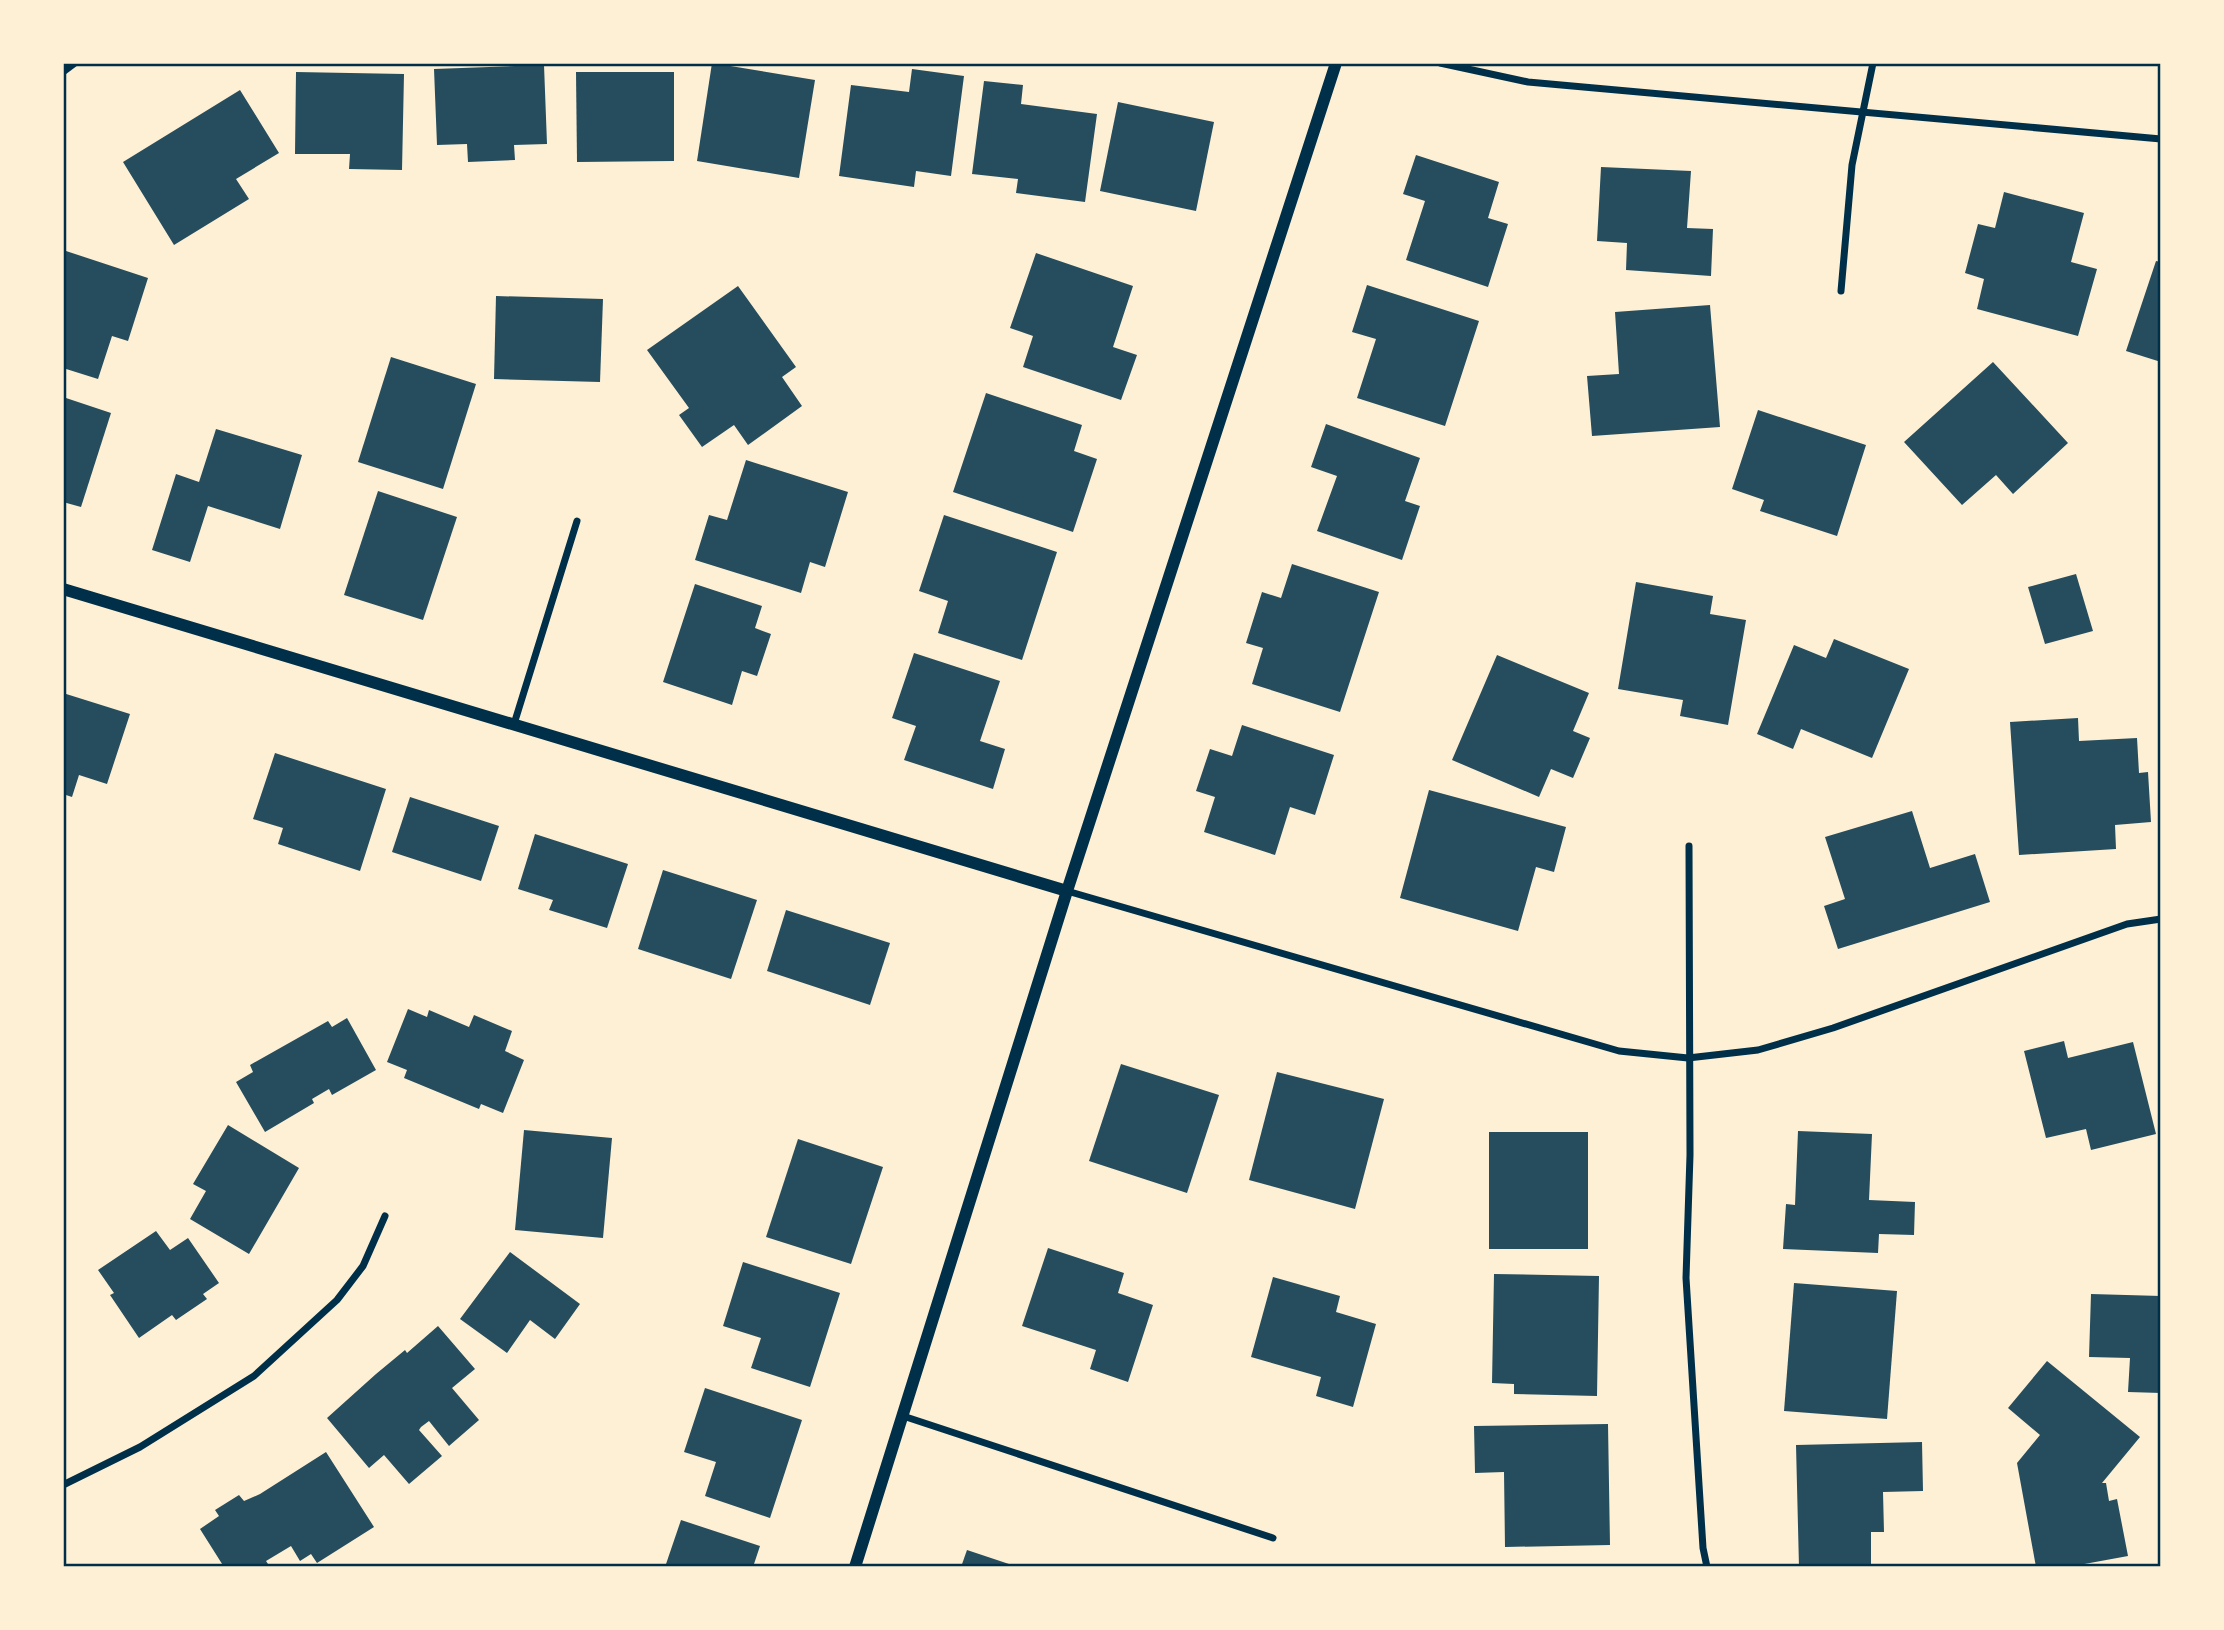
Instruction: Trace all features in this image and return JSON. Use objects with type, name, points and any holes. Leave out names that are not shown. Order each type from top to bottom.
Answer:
[{"type":"street","points":[[63,72],[75,63]]},
{"type":"street","points":[[855,1567],[1067,891],[1336,63]]},
{"type":"street","points":[[1440,63],[1528,82],[2161,139]]},
{"type":"street","points":[[1842,291],[1852,165],[1873,63]]},
{"type":"street","points":[[514,724],[577,521]]},
{"type":"street","points":[[63,589],[1067,891],[1619,1051],[1688,1058],[1758,1049],[1833,1028],[2127,924],[2161,919]]},
{"type":"street","points":[[1689,846],[1690,1155],[1686,1278],[1703,1548],[1707,1567]]},
{"type":"street","points":[[63,1485],[140,1447],[254,1376],[337,1300],[363,1266],[385,1216]]},
{"type":"street","points":[[903,1416],[1273,1538]]},
{"type":"building","points":[[712,63],[815,80],[799,178],[697,161]]},
{"type":"building","points":[[544,65],[547,144],[514,145],[515,160],[468,162],[467,144],[437,145],[434,69]]},
{"type":"building","points":[[912,69],[964,76],[951,176],[916,171],[914,187],[839,176],[851,85],[909,92]]},
{"type":"building","points":[[296,72],[404,74],[402,170],[349,169],[350,154],[295,154]]},
{"type":"building","points":[[576,72],[674,72],[674,161],[577,162]]},
{"type":"building","points":[[984,81],[1023,85],[1021,104],[1097,114],[1085,202],[1016,193],[1018,179],[972,174]]},
{"type":"building","points":[[240,90],[279,153],[236,179],[249,199],[174,245],[123,162]]},
{"type":"building","points":[[1118,102],[1214,122],[1196,211],[1100,191]]},
{"type":"building","points":[[1416,155],[1499,182],[1488,218],[1508,224],[1488,287],[1406,260],[1425,201],[1403,194]]},
{"type":"building","points":[[1601,167],[1691,171],[1687,228],[1713,229],[1711,276],[1626,270],[1627,243],[1597,241]]},
{"type":"building","points":[[2004,192],[2084,213],[2071,262],[2097,269],[2078,336],[1977,309],[1984,279],[1965,273],[1978,224],[1995,228]]},
{"type":"building","points":[[63,250],[148,278],[128,341],[112,336],[98,379],[63,368]]},
{"type":"building","points":[[1036,253],[1133,286],[1113,347],[1137,355],[1121,400],[1023,367],[1033,336],[1010,328]]},
{"type":"building","points":[[2156,261],[2161,262],[2161,362],[2126,351]]},
{"type":"building","points":[[1367,285],[1479,321],[1445,426],[1357,398],[1376,339],[1352,332]]},
{"type":"building","points":[[738,286],[796,367],[782,377],[802,406],[748,445],[734,425],[702,447],[679,415],[689,408],[647,350]]},
{"type":"building","points":[[496,296],[603,299],[600,382],[494,379]]},
{"type":"building","points":[[1710,305],[1720,427],[1592,436],[1587,376],[1619,374],[1615,312]]},
{"type":"building","points":[[391,357],[476,384],[443,489],[358,462]]},
{"type":"building","points":[[1993,362],[2068,443],[2013,494],[1996,475],[1962,505],[1904,442]]},
{"type":"building","points":[[986,393],[1082,425],[1074,451],[1097,459],[1073,532],[953,492]]},
{"type":"building","points":[[63,397],[111,413],[81,507],[63,502]]},
{"type":"building","points":[[1758,410],[1866,445],[1837,536],[1760,511],[1764,500],[1732,489]]},
{"type":"building","points":[[1326,424],[1420,458],[1405,501],[1420,506],[1402,560],[1317,531],[1337,476],[1311,467]]},
{"type":"building","points":[[216,429],[302,455],[280,529],[208,506],[190,562],[152,550],[176,474],[199,482]]},
{"type":"building","points":[[746,460],[848,492],[825,567],[810,562],[801,593],[695,560],[709,515],[727,520]]},
{"type":"building","points":[[378,491],[457,517],[423,620],[344,595]]},
{"type":"building","points":[[944,515],[1057,552],[1022,660],[938,633],[948,601],[919,591]]},
{"type":"building","points":[[1292,564],[1379,592],[1340,712],[1252,684],[1263,648],[1246,643],[1262,592],[1281,598]]},
{"type":"building","points":[[2076,574],[2093,631],[2045,644],[2028,587]]},
{"type":"building","points":[[1636,582],[1713,596],[1710,614],[1746,620],[1728,725],[1680,716],[1683,700],[1618,689]]},
{"type":"building","points":[[695,584],[762,606],[755,628],[771,634],[757,676],[742,671],[732,705],[663,682]]},
{"type":"building","points":[[1834,639],[1909,669],[1872,758],[1801,729],[1793,749],[1757,734],[1794,645],[1826,658]]},
{"type":"building","points":[[914,653],[1000,681],[980,741],[1005,749],[993,789],[904,760],[916,726],[892,718]]},
{"type":"building","points":[[1497,655],[1589,693],[1573,731],[1590,738],[1573,778],[1551,769],[1539,797],[1452,760]]},
{"type":"building","points":[[63,693],[130,714],[107,784],[79,775],[72,797],[63,794]]},
{"type":"building","points":[[2078,718],[2079,741],[2137,738],[2139,773],[2148,772],[2151,822],[2115,825],[2116,849],[2019,855],[2010,722]]},
{"type":"building","points":[[1242,725],[1334,755],[1315,815],[1290,807],[1275,855],[1204,832],[1215,797],[1196,791],[1210,749],[1232,756]]},
{"type":"building","points":[[275,753],[386,789],[360,871],[278,844],[283,828],[253,819]]},
{"type":"building","points":[[1429,790],[1566,827],[1554,872],[1536,867],[1518,931],[1400,898]]},
{"type":"building","points":[[410,797],[499,826],[481,881],[392,852]]},
{"type":"building","points":[[1912,811],[1930,868],[1975,854],[1990,902],[1838,949],[1824,906],[1845,899],[1825,837]]},
{"type":"building","points":[[535,834],[628,864],[607,928],[549,910],[553,900],[518,889]]},
{"type":"building","points":[[663,870],[757,900],[731,979],[638,949]]},
{"type":"building","points":[[786,910],[890,943],[870,1005],[767,971]]},
{"type":"building","points":[[408,1009],[427,1017],[429,1010],[469,1027],[474,1015],[512,1031],[505,1051],[524,1060],[503,1113],[481,1104],[479,1109],[404,1078],[407,1070],[387,1062]]},
{"type":"building","points":[[347,1018],[376,1070],[332,1095],[329,1089],[312,1099],[314,1103],[265,1132],[236,1082],[253,1072],[250,1065],[328,1021],[332,1027]]},
{"type":"building","points":[[2064,1041],[2068,1058],[2133,1042],[2156,1134],[2091,1150],[2086,1129],[2046,1138],[2024,1051]]},
{"type":"building","points":[[1121,1064],[1219,1095],[1187,1193],[1089,1161]]},
{"type":"building","points":[[1277,1072],[1384,1099],[1355,1209],[1249,1180]]},
{"type":"building","points":[[228,1125],[299,1168],[249,1254],[190,1219],[206,1191],[193,1184]]},
{"type":"building","points":[[524,1130],[612,1138],[603,1238],[515,1230]]},
{"type":"building","points":[[1798,1131],[1872,1134],[1869,1200],[1915,1202],[1914,1235],[1879,1234],[1878,1253],[1783,1249],[1786,1204],[1795,1205]]},
{"type":"building","points":[[1489,1132],[1588,1132],[1588,1249],[1489,1249]]},
{"type":"building","points":[[798,1139],[883,1167],[851,1264],[766,1237]]},
{"type":"building","points":[[156,1231],[170,1250],[188,1238],[219,1283],[203,1294],[207,1299],[176,1320],[172,1315],[139,1338],[110,1295],[114,1293],[98,1270]]},
{"type":"building","points":[[1048,1248],[1124,1273],[1118,1293],[1153,1305],[1128,1382],[1090,1369],[1096,1350],[1022,1326]]},
{"type":"building","points":[[510,1252],[580,1304],[555,1339],[530,1320],[507,1353],[460,1319]]},
{"type":"building","points":[[743,1262],[840,1293],[810,1387],[751,1368],[761,1338],[723,1326]]},
{"type":"building","points":[[1494,1274],[1599,1276],[1597,1396],[1514,1394],[1514,1384],[1492,1383]]},
{"type":"building","points":[[1273,1277],[1340,1296],[1336,1312],[1376,1324],[1353,1407],[1316,1396],[1321,1377],[1251,1357]]},
{"type":"building","points":[[1794,1283],[1897,1291],[1887,1419],[1784,1411]]},
{"type":"building","points":[[2091,1294],[2161,1296],[2161,1393],[2128,1392],[2130,1358],[2089,1357]]},
{"type":"building","points":[[438,1326],[475,1369],[452,1388],[479,1420],[449,1446],[429,1421],[421,1427],[419,1430],[442,1456],[409,1484],[384,1455],[369,1468],[327,1418],[376,1374],[405,1350],[407,1353]]},
{"type":"building","points":[[2047,1361],[2140,1437],[2102,1483],[2106,1483],[2109,1501],[2117,1499],[2128,1556],[2068,1567],[2036,1567],[2017,1463],[2040,1435],[2008,1408]]},
{"type":"building","points":[[705,1388],[802,1420],[770,1518],[705,1496],[716,1462],[684,1452]]},
{"type":"building","points":[[1608,1424],[1610,1545],[1505,1547],[1504,1472],[1475,1473],[1474,1426]]},
{"type":"building","points":[[1922,1442],[1923,1491],[1883,1492],[1884,1532],[1871,1532],[1871,1567],[1799,1567],[1796,1445]]},
{"type":"building","points":[[326,1452],[374,1527],[317,1563],[311,1554],[300,1561],[291,1546],[266,1561],[270,1567],[224,1567],[200,1529],[219,1516],[215,1510],[239,1495],[244,1501],[260,1494]]},
{"type":"building","points":[[681,1520],[760,1546],[753,1567],[665,1567]]},
{"type":"building","points":[[967,1550],[1009,1564],[1008,1567],[961,1567]]}]
